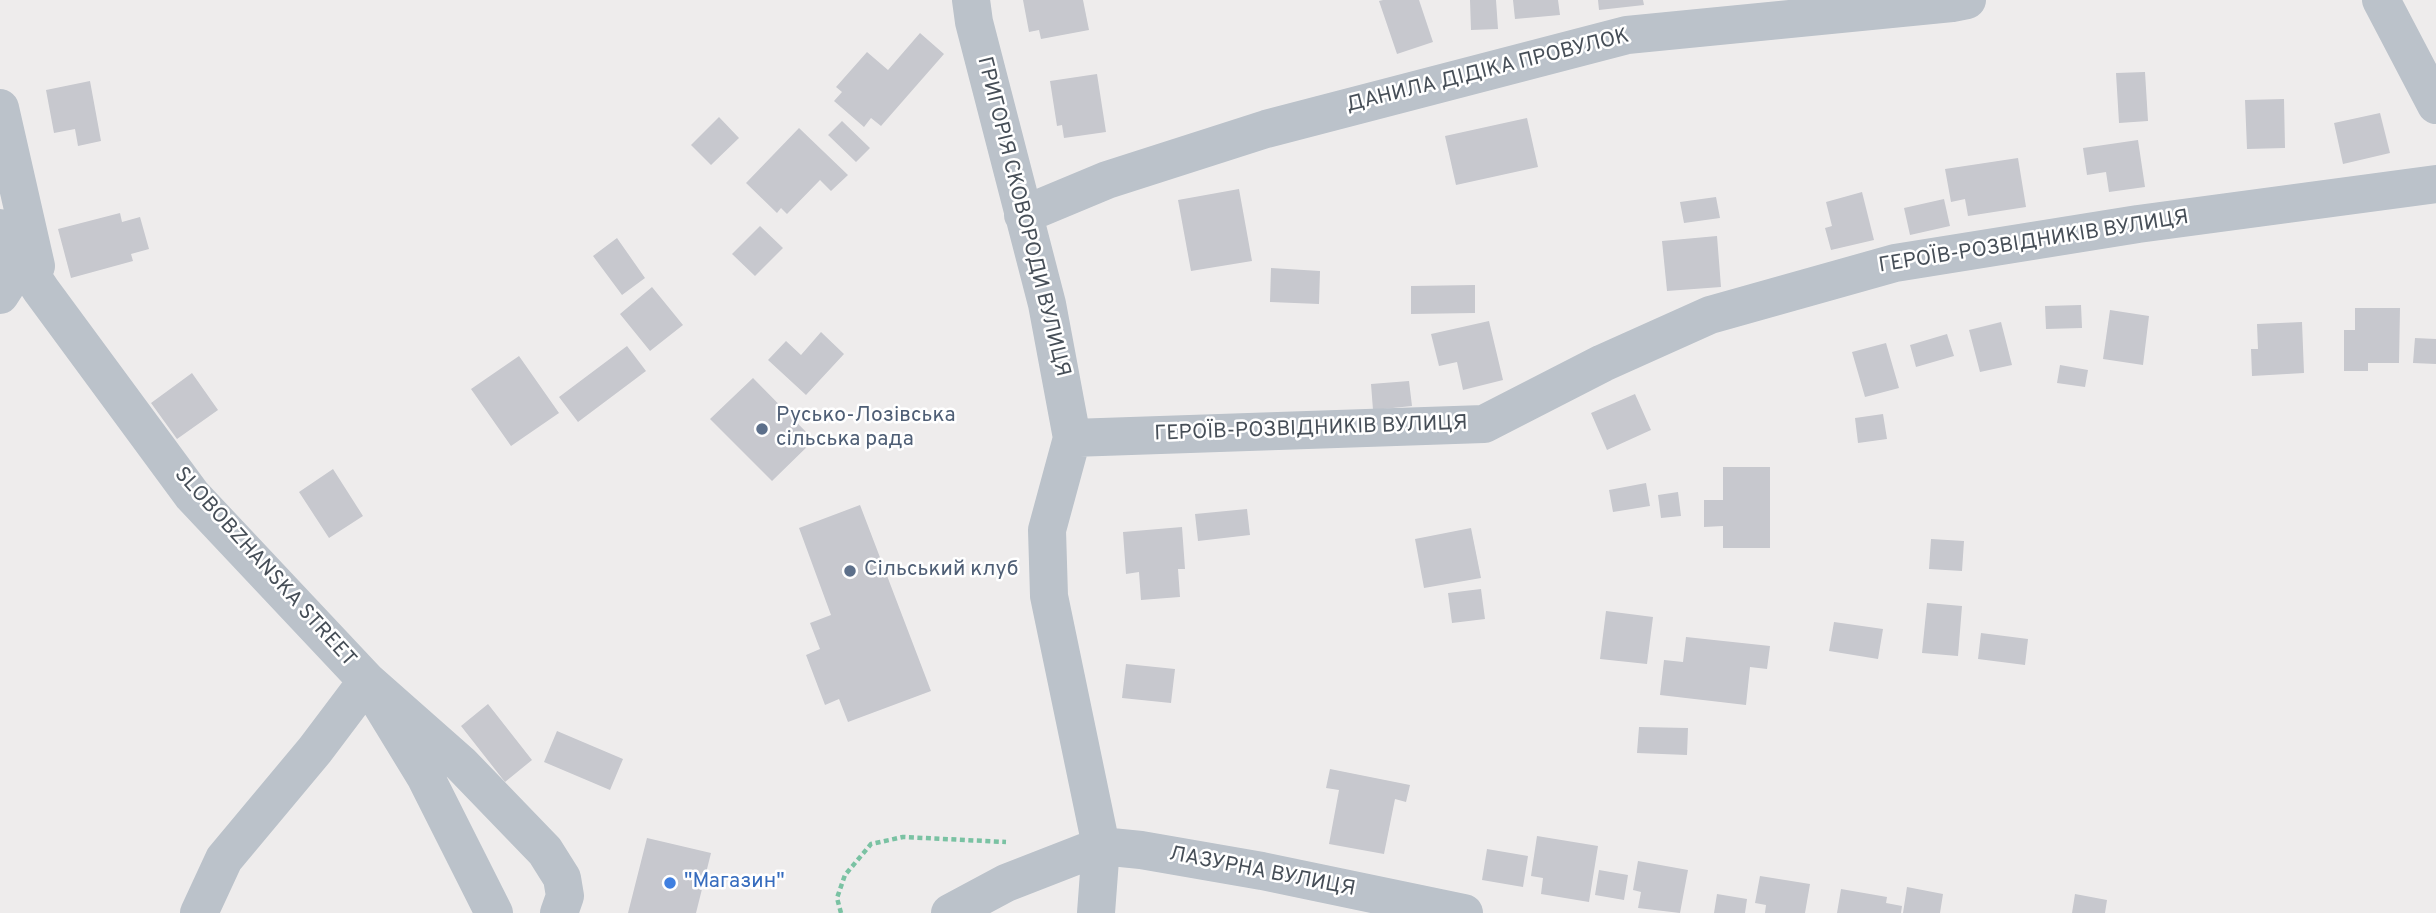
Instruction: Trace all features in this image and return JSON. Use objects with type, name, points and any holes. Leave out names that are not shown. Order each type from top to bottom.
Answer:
[{"type":"street","name":"ГРИГОРІЯ СКОВОРОДИ ВУЛИЦЯ","points":[[971,0],[974,22],[1047,304],[1072,439],[1047,530],[1049,596],[1101,846],[1096,913]]},
{"type":"street","name":"ДАНИЛА ДІДІКА ПРОВУЛОК","points":[[1023,215],[1107,180],[1266,129],[1627,35],[1952,4],[1967,0]]},
{"type":"street","points":[[2381,0],[2436,105]]},
{"type":"street","points":[[0,108],[32,275],[0,295]]},
{"type":"street","name":"ГЕРОЇВ-РОЗВІДНИКІВ ВУЛИЦЯ","points":[[1072,439],[1485,424],[1603,363],[1710,315],[1895,263],[2138,224],[2436,184]]},
{"type":"street","name":"SLOBOBZHANSKA STREET","points":[[0,228],[192,495],[367,681],[461,764],[545,851],[561,895]]},
{"type":"street","points":[[198,913],[224,859],[315,750],[367,681],[425,776],[494,913]]},
{"type":"street","points":[[950,913],[1006,883],[1101,846]]},
{"type":"street","name":"ЛАЗУРНА ВУЛИЦЯ","points":[[1101,846],[1141,850],[1262,872],[1464,913]]},
{"type":"path","points":[[841,913],[838,898],[845,875],[872,844],[903,838],[1009,842]]},
{"type":"building","points":[[1023,0],[1083,0],[1089,30],[1041,39],[1039,30],[1029,32]]},
{"type":"building","points":[[1419,0],[1433,42],[1397,54],[1379,1]]},
{"type":"building","points":[[1470,0],[1496,0],[1498,29],[1471,30]]},
{"type":"building","points":[[1513,0],[1558,0],[1560,15],[1515,19]]},
{"type":"building","points":[[1598,0],[1643,0],[1644,5],[1599,10]]},
{"type":"building","points":[[920,33],[944,54],[881,126],[871,118],[864,127],[834,101],[842,92],[836,87],[867,52],[888,70]]},
{"type":"building","points":[[2145,72],[2148,121],[2119,123],[2116,73]]},
{"type":"building","points":[[1097,74],[1106,132],[1064,138],[1062,125],[1057,126],[1050,81]]},
{"type":"building","points":[[90,81],[101,141],[78,146],[75,129],[54,133],[46,90]]},
{"type":"building","points":[[2284,99],[2285,148],[2247,149],[2245,100]]},
{"type":"building","points":[[2380,113],[2390,153],[2343,164],[2334,123]]},
{"type":"building","points":[[719,117],[739,138],[711,165],[691,145]]},
{"type":"building","points":[[1527,118],[1538,167],[1456,185],[1445,136]]},
{"type":"building","points":[[842,121],[870,148],[856,162],[828,135]]},
{"type":"building","points":[[799,128],[848,175],[831,191],[820,180],[787,214],[781,208],[777,213],[746,183]]},
{"type":"building","points":[[2138,140],[2145,187],[2109,192],[2106,172],[2087,175],[2083,148]]},
{"type":"building","points":[[2018,158],[2026,207],[1968,216],[1965,199],[1951,202],[1945,169]]},
{"type":"building","points":[[1239,189],[1252,261],[1191,271],[1178,200]]},
{"type":"building","points":[[1862,192],[1874,240],[1831,250],[1825,228],[1832,226],[1826,202]]},
{"type":"building","points":[[1716,197],[1720,218],[1684,223],[1680,202]]},
{"type":"building","points":[[1944,199],[1950,226],[1910,235],[1904,208]]},
{"type":"building","points":[[120,213],[122,222],[140,217],[149,249],[131,254],[133,261],[71,278],[58,229]]},
{"type":"building","points":[[760,226],[783,248],[755,276],[732,254]]},
{"type":"building","points":[[1717,236],[1721,287],[1667,291],[1662,241]]},
{"type":"building","points":[[617,238],[645,278],[622,295],[593,256]]},
{"type":"building","points":[[1271,268],[1320,271],[1319,304],[1270,302]]},
{"type":"building","points":[[1475,285],[1475,313],[1411,314],[1411,286]]},
{"type":"building","points":[[652,287],[683,325],[650,351],[620,314]]},
{"type":"building","points":[[2081,305],[2082,328],[2046,329],[2045,306]]},
{"type":"building","points":[[2355,308],[2400,308],[2399,363],[2368,363],[2368,371],[2344,371],[2344,330],[2355,330]]},
{"type":"building","points":[[2110,310],[2149,316],[2143,365],[2103,359]]},
{"type":"building","points":[[1489,321],[1503,380],[1463,390],[1457,362],[1439,366],[1431,334]]},
{"type":"building","points":[[2001,322],[2012,365],[1980,372],[1969,330]]},
{"type":"building","points":[[2302,322],[2304,373],[2252,376],[2251,349],[2258,349],[2257,324]]},
{"type":"building","points":[[821,332],[844,354],[806,395],[768,360],[786,341],[801,355]]},
{"type":"building","points":[[1947,334],[1954,356],[1916,367],[1910,345]]},
{"type":"building","points":[[2415,338],[2436,339],[2436,364],[2413,363]]},
{"type":"building","points":[[1886,343],[1899,388],[1865,397],[1852,352]]},
{"type":"building","points":[[627,346],[646,371],[578,422],[559,397]]},
{"type":"building","points":[[519,356],[559,413],[511,446],[471,389]]},
{"type":"building","points":[[2060,365],[2088,370],[2085,387],[2057,383]]},
{"type":"building","points":[[192,373],[218,410],[177,439],[151,403]]},
{"type":"building","name":"Русько-Лозівська сільська рада","points":[[753,378],[814,440],[772,481],[710,419]]},
{"type":"building","points":[[1409,381],[1412,406],[1373,410],[1371,384]]},
{"type":"building","points":[[1635,394],[1651,430],[1607,450],[1591,413]]},
{"type":"building","points":[[1883,414],[1887,439],[1858,443],[1855,418]]},
{"type":"building","points":[[1723,467],[1770,467],[1770,548],[1723,548],[1723,526],[1704,527],[1704,500],[1723,500]]},
{"type":"building","points":[[333,469],[363,516],[329,538],[299,492]]},
{"type":"building","points":[[1646,483],[1650,506],[1613,512],[1609,490]]},
{"type":"building","points":[[1678,492],[1681,516],[1661,518],[1658,495]]},
{"type":"building","name":"Сільський клуб","points":[[860,505],[931,691],[848,722],[839,699],[825,705],[806,655],[820,649],[810,623],[831,615],[799,528]]},
{"type":"building","points":[[1247,509],[1250,535],[1198,541],[1195,514]]},
{"type":"building","points":[[1182,527],[1185,569],[1178,569],[1180,597],[1141,600],[1139,572],[1126,574],[1123,532]]},
{"type":"building","points":[[1471,528],[1481,578],[1424,588],[1415,539]]},
{"type":"building","points":[[1931,539],[1964,541],[1962,571],[1929,569]]},
{"type":"building","points":[[1481,589],[1485,619],[1452,623],[1448,593]]},
{"type":"building","points":[[1927,603],[1962,606],[1958,656],[1922,653]]},
{"type":"building","points":[[1606,611],[1653,617],[1647,664],[1600,659]]},
{"type":"building","points":[[1834,622],[1883,629],[1878,659],[1829,651]]},
{"type":"building","points":[[1981,633],[2028,639],[2025,665],[1978,659]]},
{"type":"building","points":[[1686,637],[1770,646],[1767,669],[1750,667],[1746,705],[1660,695],[1664,660],[1683,662]]},
{"type":"building","points":[[1126,664],[1175,669],[1171,703],[1122,698]]},
{"type":"building","points":[[488,704],[532,760],[505,782],[461,726]]},
{"type":"building","points":[[1639,727],[1688,728],[1687,755],[1637,753]]},
{"type":"building","points":[[557,731],[623,759],[610,790],[544,762]]},
{"type":"building","points":[[1330,769],[1410,785],[1406,802],[1395,799],[1384,854],[1329,844],[1339,790],[1326,788]]},
{"type":"building","points":[[1537,836],[1598,846],[1589,902],[1541,894],[1543,878],[1531,876]]},
{"type":"building","name":"\"Магазин\"","points":[[647,838],[711,853],[696,913],[628,913]]},
{"type":"building","points":[[1487,849],[1528,856],[1523,887],[1482,880]]},
{"type":"building","points":[[1638,861],[1688,870],[1680,913],[1638,908],[1641,892],[1633,890]]},
{"type":"building","points":[[1599,870],[1628,875],[1624,900],[1595,895]]},
{"type":"building","points":[[1760,876],[1810,884],[1805,913],[1765,913],[1766,905],[1755,903]]},
{"type":"building","points":[[1907,887],[1943,894],[1940,913],[1903,913]]},
{"type":"building","points":[[1841,889],[1887,897],[1886,903],[1902,906],[1901,913],[1837,913]]},
{"type":"building","points":[[1717,894],[1747,899],[1745,913],[1714,913]]},
{"type":"building","points":[[2075,894],[2107,900],[2105,913],[2072,913]]},
{"type":"place","name":"Русько-Лозівська сільська рада","points":[[762,429]]},
{"type":"place","name":"Сільський клуб","points":[[850,571]]},
{"type":"place","name":"\"Магазин\"","points":[[670,883]]}]
